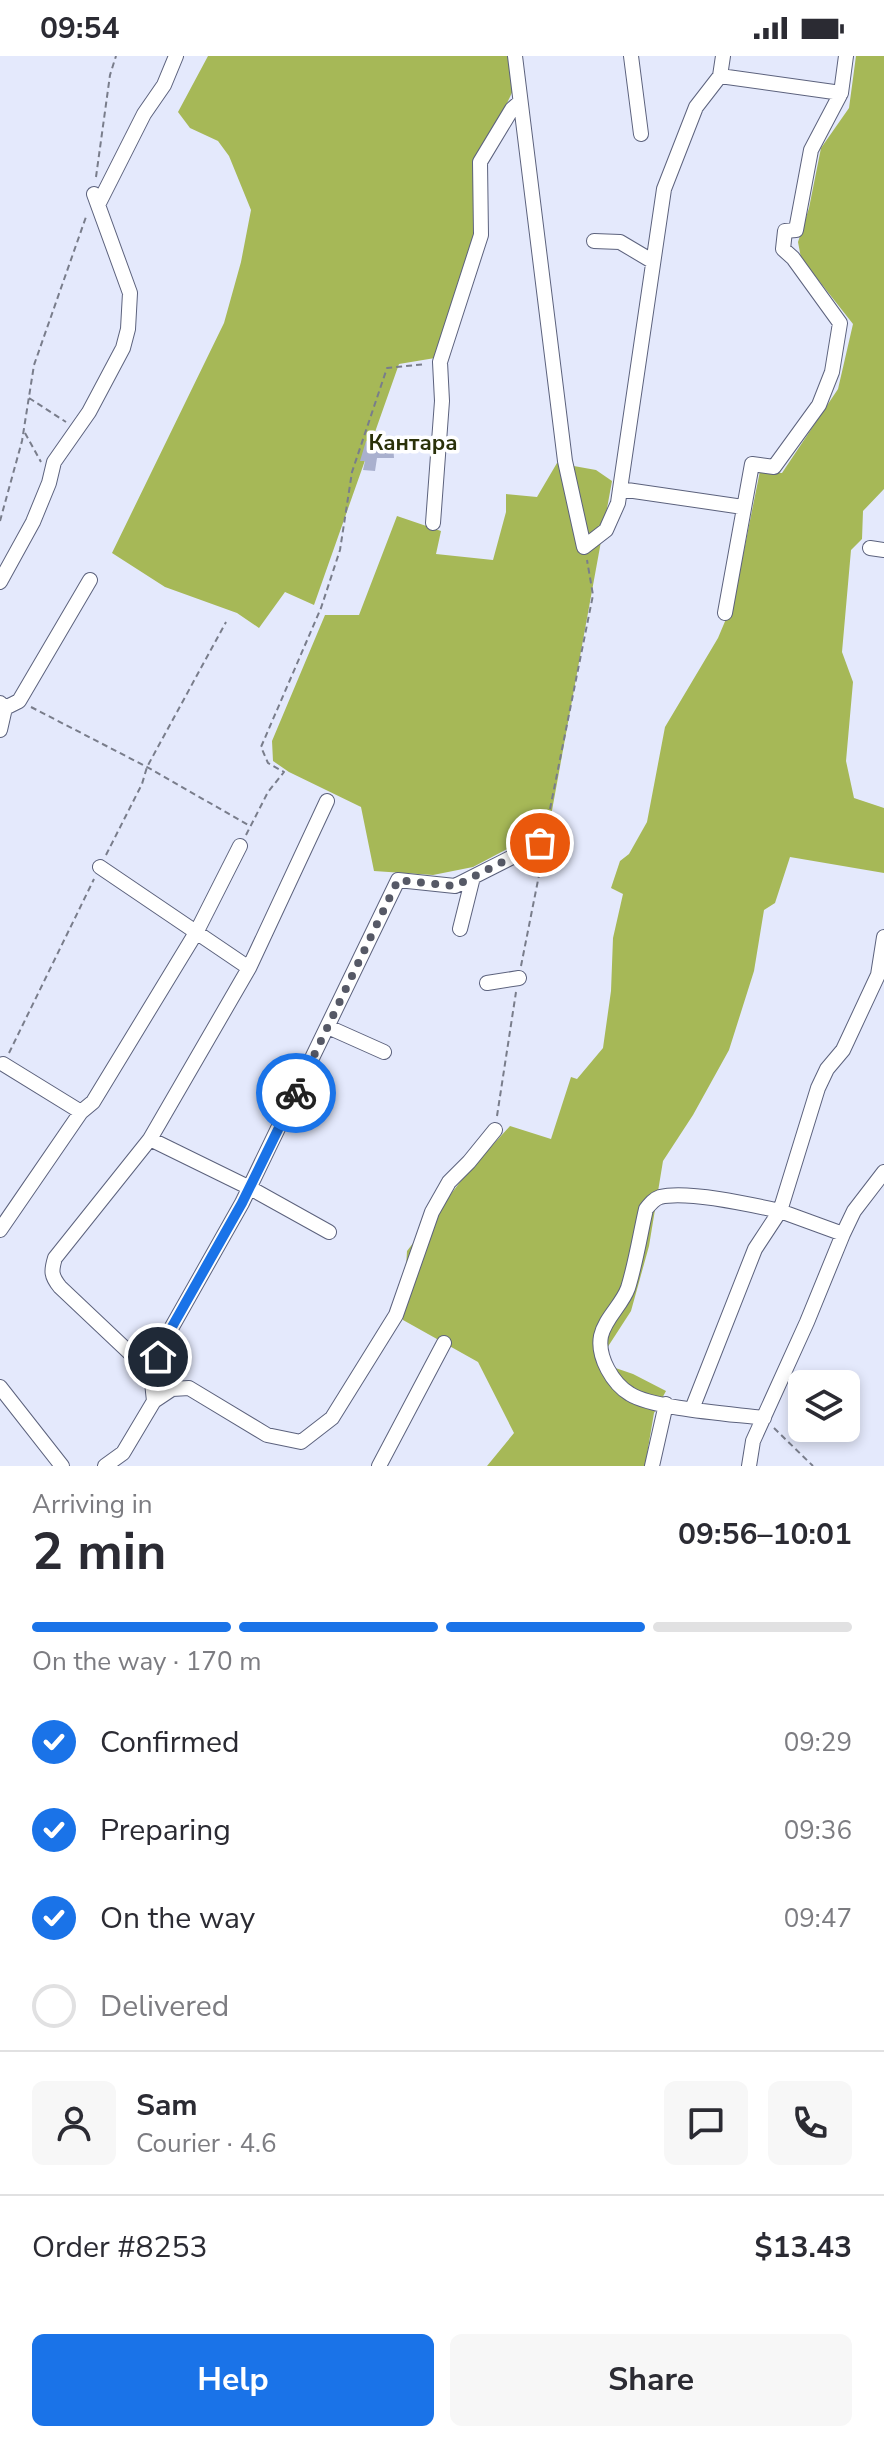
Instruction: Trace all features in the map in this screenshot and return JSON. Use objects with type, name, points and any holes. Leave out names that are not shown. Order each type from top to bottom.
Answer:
[{"type":"street","points":[[0,582],[33,522],[52,468],[89,412],[123,348],[128,329],[130,293],[96,200],[144,114],[164,85],[176,56]]},
{"type":"street","points":[[515,56],[565,461],[584,547],[606,530],[618,503],[664,189],[696,107],[720,76],[723,56]]},
{"type":"street","points":[[631,56],[641,134]]},
{"type":"street","points":[[725,613],[752,464],[774,467],[819,405],[832,372],[840,323],[793,258],[783,249],[785,231],[796,230],[811,150],[841,93],[846,56]]},
{"type":"street","points":[[720,76],[841,93]]},
{"type":"street","points":[[433,523],[442,401],[440,362],[481,235],[480,162],[512,109],[520,102]]},
{"type":"street","points":[[594,241],[620,242],[652,261]]},
{"type":"street","points":[[620,489],[743,507]]},
{"type":"street","points":[[0,730],[8,704],[90,580]]},
{"type":"street","points":[[151,1373],[60,1287],[51,1269],[55,1258],[150,1139],[249,968],[327,801]]},
{"type":"street","points":[[154,1401],[151,1373],[164,1341],[250,1188],[398,880],[455,886],[540,843],[547,822]]},
{"type":"street","points":[[0,1230],[81,1112],[93,1102],[197,931],[240,846]]},
{"type":"street","points":[[100,867],[249,968]]},
{"type":"street","points":[[460,929],[473,877]]},
{"type":"street","points":[[692,1409],[755,1249],[780,1211],[818,1088],[827,1069],[843,1050],[881,977],[884,937]]},
{"type":"street","points":[[487,983],[519,978]]},
{"type":"street","points":[[328,1027],[384,1052]]},
{"type":"street","points":[[3,1064],[81,1112]]},
{"type":"street","points":[[105,1466],[123,1453],[154,1401],[172,1389],[189,1388],[267,1435],[301,1442],[332,1418],[396,1315],[432,1212],[449,1182],[495,1130]]},
{"type":"street","points":[[150,1139],[250,1188],[329,1232]]},
{"type":"street","points":[[749,1466],[753,1441],[843,1234],[854,1211],[884,1172]]},
{"type":"street","points":[[764,1418],[692,1409],[631,1395],[620,1386],[604,1362],[601,1347],[603,1331],[627,1289],[646,1209],[652,1201],[669,1196],[738,1202],[780,1211],[843,1234]]},
{"type":"street","points":[[379,1466],[444,1343]]},
{"type":"street","points":[[0,1387],[62,1466]]},
{"type":"street","points":[[652,1466],[666,1404]]},
{"type":"path","points":[[0,521],[24,432],[34,365],[96,200],[110,75],[116,56]]},
{"type":"path","points":[[240,846],[268,792],[284,772],[268,763],[261,747],[321,608],[340,550],[352,472],[387,368],[440,362]]},
{"type":"path","points":[[29,398],[66,420],[72,436]]},
{"type":"path","points":[[24,432],[35,455],[44,465],[52,468]]},
{"type":"path","points":[[3,1064],[142,784],[147,767],[226,622]]},
{"type":"path","points":[[8,704],[147,767],[250,826]]},
{"type":"path","points":[[764,1418],[813,1466]]},
{"type":"green space","points":[[208,56],[512,56],[515,86],[480,162],[476,238],[435,358],[399,364],[314,605],[285,592],[259,628],[237,613],[165,587],[112,553],[224,323],[241,262],[251,210],[229,156],[218,141],[190,128],[178,112]]},
{"type":"green space","points":[[856,56],[884,56],[884,489],[863,511],[862,539],[851,550],[842,652],[853,682],[846,761],[854,798],[884,808],[884,873],[790,857],[775,903],[764,910],[754,971],[729,1050],[663,1161],[649,1246],[631,1311],[598,1362],[633,1374],[666,1391],[654,1413],[645,1466],[487,1466],[514,1433],[478,1362],[403,1320],[407,1251],[467,1173],[510,1126],[551,1139],[571,1077],[577,1079],[603,1048],[611,991],[613,938],[623,894],[611,888],[620,861],[629,854],[647,822],[665,727],[718,638],[734,600],[760,471],[782,473],[838,389],[853,324],[801,258],[798,242],[809,208],[821,148],[849,108]]},
{"type":"green space","points":[[557,463],[596,470],[612,481],[549,827],[473,867],[433,875],[374,871],[361,807],[273,761],[272,741],[325,615],[359,615],[397,516],[441,531],[436,554],[493,560],[506,512],[506,494],[537,497]]},
{"type":"building","points":[[366,441],[393,443],[394,458],[377,458],[375,471],[363,470],[365,461],[360,461]]},
{"type":"way so far","points":[[296,1093],[398,880],[455,886],[540,843]]},
{"type":"district","name":"Кантара","points":[[413,443]]},
{"type":"route","points":[[158,1357],[242,1203],[296,1093]]}]
